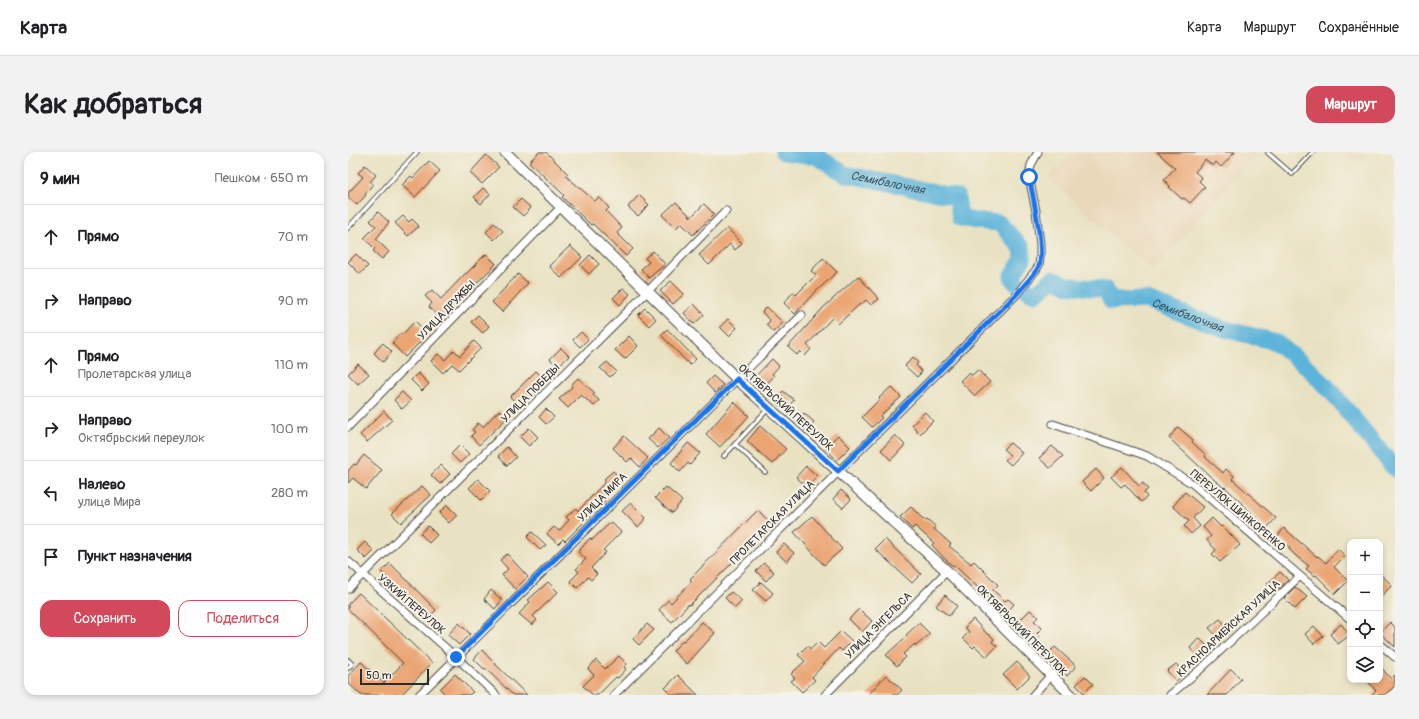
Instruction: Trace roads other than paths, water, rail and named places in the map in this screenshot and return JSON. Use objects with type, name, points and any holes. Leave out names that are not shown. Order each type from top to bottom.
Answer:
[{"type":"street","name":"ОКТЯБРЬСКИЙ ПЕРЕУЛОК","points":[[505,152],[560,208],[648,291],[737,379],[946,571],[1071,695]]},
{"type":"street","name":"ПРОЛЕТАРСКАЯ УЛИЦА","points":[[614,695],[1016,295],[1026,283],[1039,265],[1040,257],[1036,211],[1029,177],[1031,165],[1038,152]]},
{"type":"street","name":"УЛИЦА ДРУЖБЫ","points":[[348,427],[560,208]]},
{"type":"street","name":"УЛИЦА ПОБЕДЫ","points":[[348,589],[648,291],[726,211]]},
{"type":"street","name":"УЛИЦА МИРА","points":[[419,695],[802,315]]},
{"type":"street","name":"ПЕРЕУЛОК ШИНКОРЕНКО","points":[[1053,424],[1147,456],[1192,484],[1347,616]]},
{"type":"street","name":"УЗКИЙ ПЕРЕУЛОК","points":[[348,561],[456,657],[496,695]]},
{"type":"street","name":"УЛИЦА ЭНГЕЛЬСА","points":[[825,695],[946,571]]},
{"type":"street","name":"КРАСНОАРМЕЙСКАЯ УЛИЦА","points":[[1170,695],[1203,667],[1300,576]]},
{"type":"street","points":[[1383,647],[1395,657]]},
{"type":"street","points":[[1033,695],[1052,675]]},
{"type":"lane","points":[[348,228],[417,152]]},
{"type":"lane","points":[[1268,153],[1292,174],[1312,152]]},
{"type":"lane","points":[[724,456],[768,408]]},
{"type":"lane","points":[[735,444],[765,472]]},
{"type":"lane","points":[[348,660],[352,664],[348,668]]},
{"type":"waterway","name":"Семибалочная","points":[[783,152],[816,156],[845,174],[957,197],[960,218],[999,223],[1022,248],[1023,259],[1012,276],[1014,281],[1032,293],[1035,294],[1053,279],[1067,285],[1106,290],[1111,301],[1147,300],[1221,328],[1276,342],[1308,368],[1330,390],[1395,469]]}]
